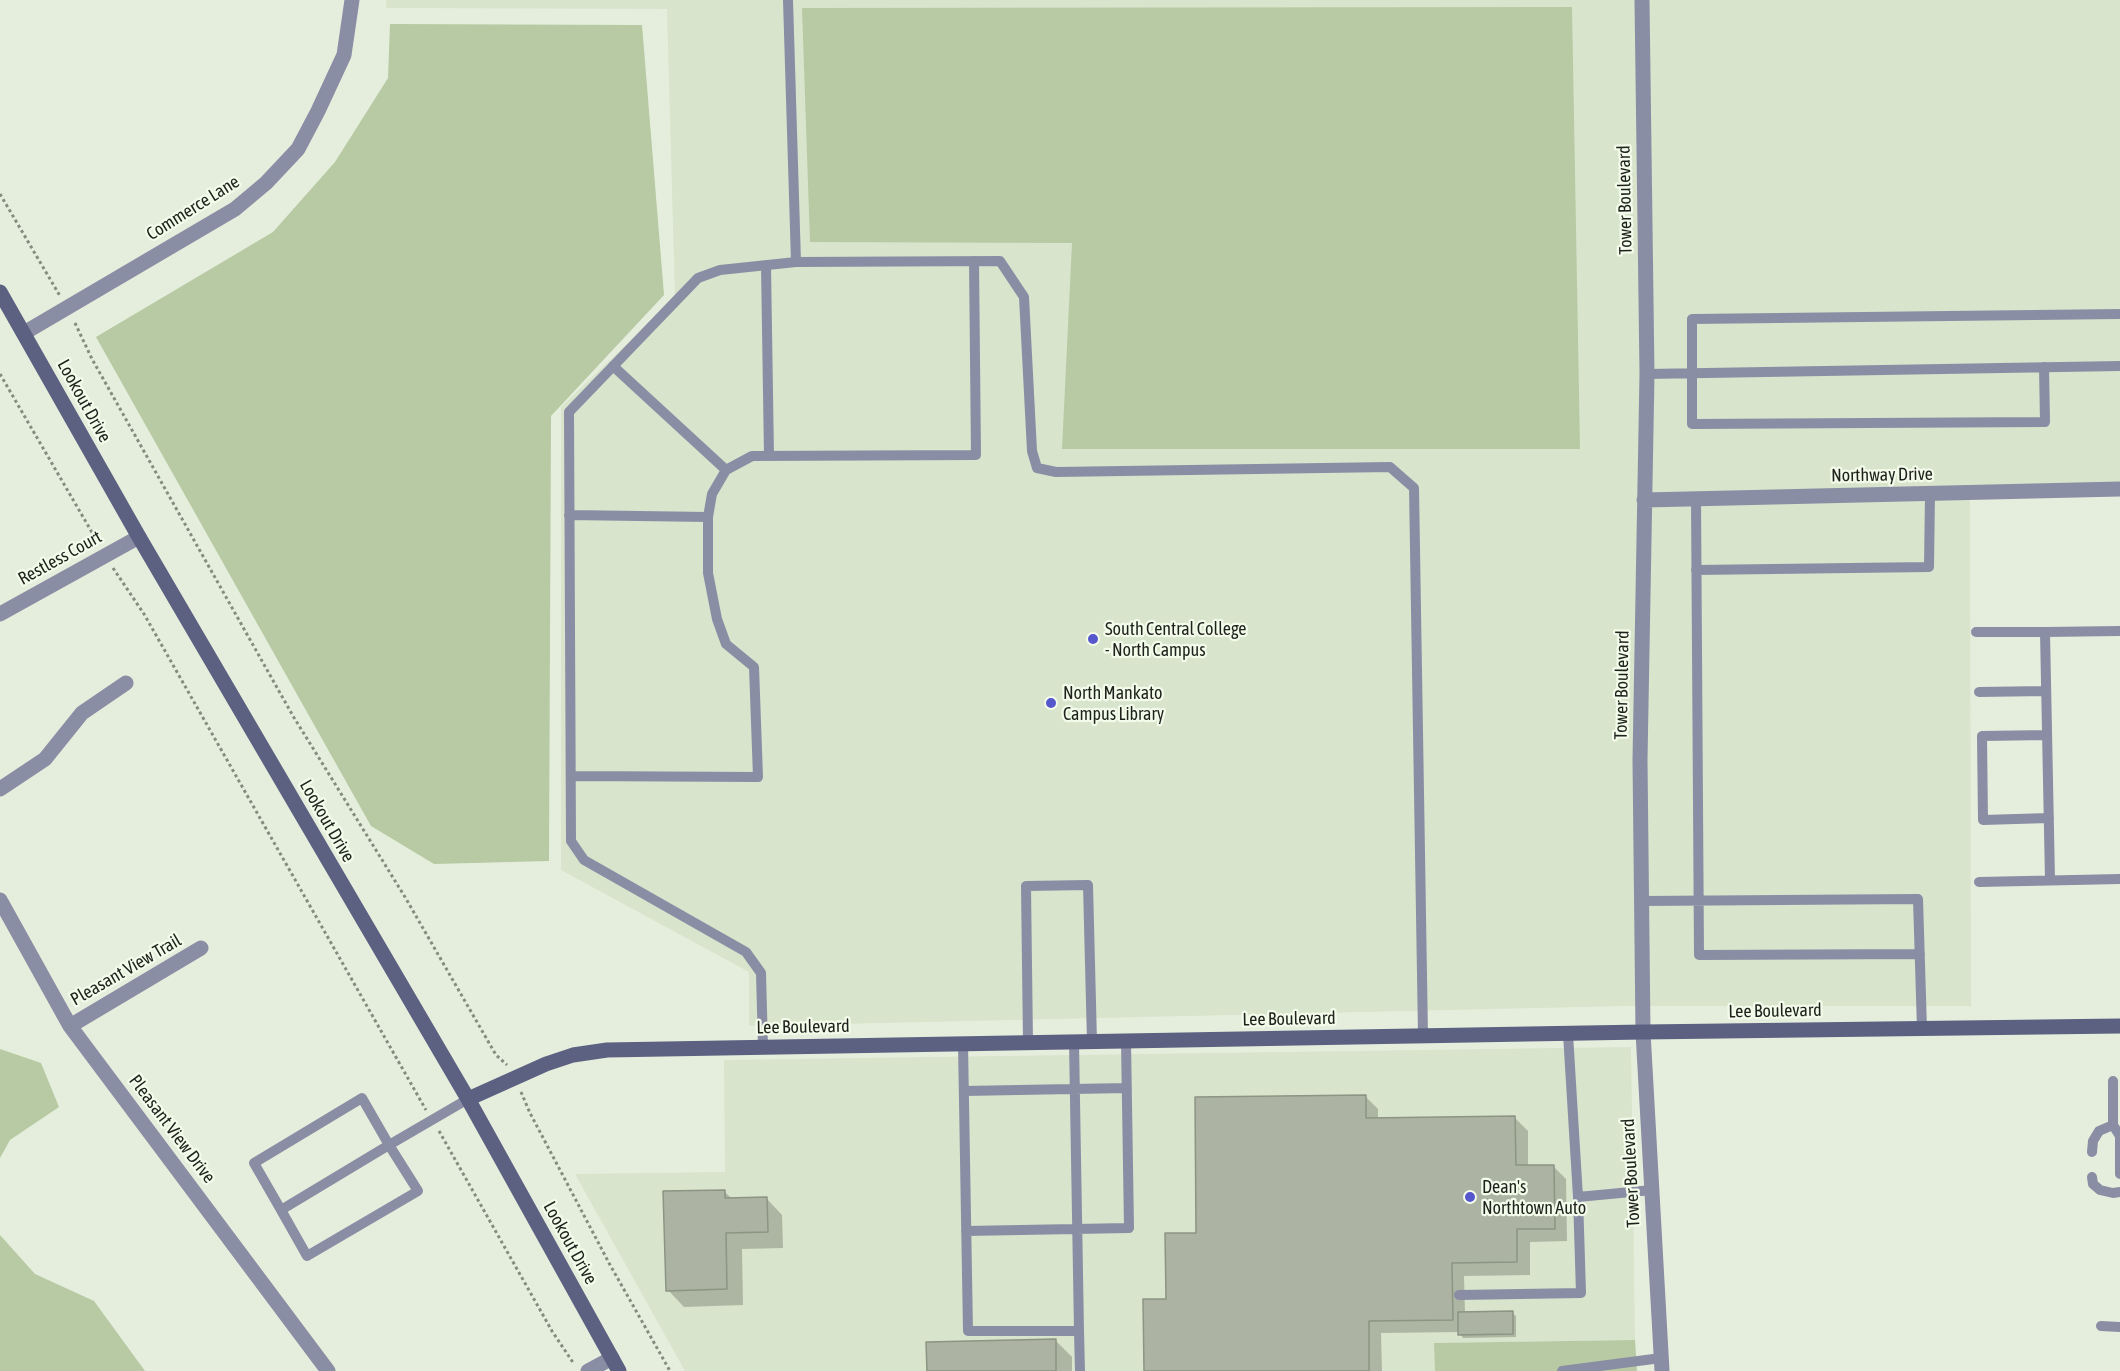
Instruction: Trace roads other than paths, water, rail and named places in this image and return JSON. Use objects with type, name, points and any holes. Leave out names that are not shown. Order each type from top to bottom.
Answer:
[{"type":"street","name":"Commerce Lane","points":[[24,333],[235,209],[266,183],[298,149],[344,55],[352,0]]},
{"type":"street","name":"Tower Boulevard","points":[[1642,0],[1647,374],[1640,760],[1643,1032],[1661,1365]]},
{"type":"street","name":"Lookout Drive","points":[[0,292],[139,537],[468,1100],[616,1364]]},
{"type":"street","name":"Northway Drive","points":[[1644,500],[2120,489]]},
{"type":"street","name":"Restless Court","points":[[0,614],[139,537]]},
{"type":"street","points":[[0,789],[45,759],[82,713],[126,683]]},
{"type":"street","name":"Pleasant View Drive","points":[[0,900],[70,1026],[328,1371]]},
{"type":"street","name":"Pleasant View Trail","points":[[70,1026],[201,948]]},
{"type":"street","name":"Lee Boulevard","points":[[468,1100],[514,1077],[573,1055],[607,1050],[2120,1026]]},
{"type":"street","points":[[588,1371],[616,1364]]},
{"type":"lane","points":[[788,0],[796,262]]},
{"type":"lane","points":[[571,776],[758,777],[754,667],[726,644],[717,619],[708,573],[708,517],[712,494],[726,470],[752,456],[976,455],[974,261]]},
{"type":"lane","points":[[763,1047],[760,973],[746,952],[584,860],[572,841],[569,412],[698,278],[720,270],[796,262],[1000,261],[1024,297],[1032,451],[1037,468],[1056,471],[1390,467],[1414,488],[1423,1036]]},
{"type":"lane","points":[[766,265],[769,456]]},
{"type":"lane","points":[[2044,368],[2045,422],[1692,424],[1692,319],[2120,314]]},
{"type":"lane","points":[[613,366],[726,470]]},
{"type":"lane","points":[[1647,374],[2120,366]]},
{"type":"lane","points":[[1696,570],[1929,567],[1930,494]]},
{"type":"lane","points":[[1696,499],[1699,955],[1920,954]]},
{"type":"lane","points":[[569,515],[708,517]]},
{"type":"lane","points":[[1976,632],[2120,631]]},
{"type":"lane","points":[[2045,632],[2050,879]]},
{"type":"lane","points":[[1979,692],[2046,691]]},
{"type":"lane","points":[[2047,735],[1982,736],[1983,820],[2049,819]]},
{"type":"lane","points":[[1979,882],[2120,879]]},
{"type":"lane","points":[[1028,1043],[1026,886],[1088,885],[1092,1042]]},
{"type":"lane","points":[[1642,901],[1918,899],[1922,1029]]},
{"type":"lane","points":[[1459,1295],[1581,1293],[1578,1197],[1568,1034]]},
{"type":"lane","points":[[966,1231],[1129,1228],[1126,1041]]},
{"type":"lane","points":[[1074,1042],[1080,1371]]},
{"type":"lane","points":[[963,1044],[968,1331],[1079,1330]]},
{"type":"lane","points":[[2113,1082],[2113,1125],[2120,1136],[2120,1174]]},
{"type":"lane","points":[[964,1091],[1126,1088]]},
{"type":"lane","points":[[362,1098],[418,1191],[307,1256],[281,1210],[254,1163],[362,1098]]},
{"type":"lane","points":[[281,1210],[468,1100]]},
{"type":"lane","points":[[2092,1152],[2093,1141],[2100,1131],[2113,1125]]},
{"type":"lane","points":[[2092,1177],[2093,1184],[2100,1190],[2120,1192]]},
{"type":"lane","points":[[1578,1197],[1652,1190]]},
{"type":"lane","points":[[2100,1326],[2120,1327]]},
{"type":"lane","points":[[1562,1371],[1661,1365]]},
{"type":"place","name":"South Central College - North Campus","points":[[1093,639]]},
{"type":"place","name":"North Mankato Campus Library","points":[[1051,703]]},
{"type":"place","name":"Dean's Northtown Auto","points":[[1470,1197]]}]
